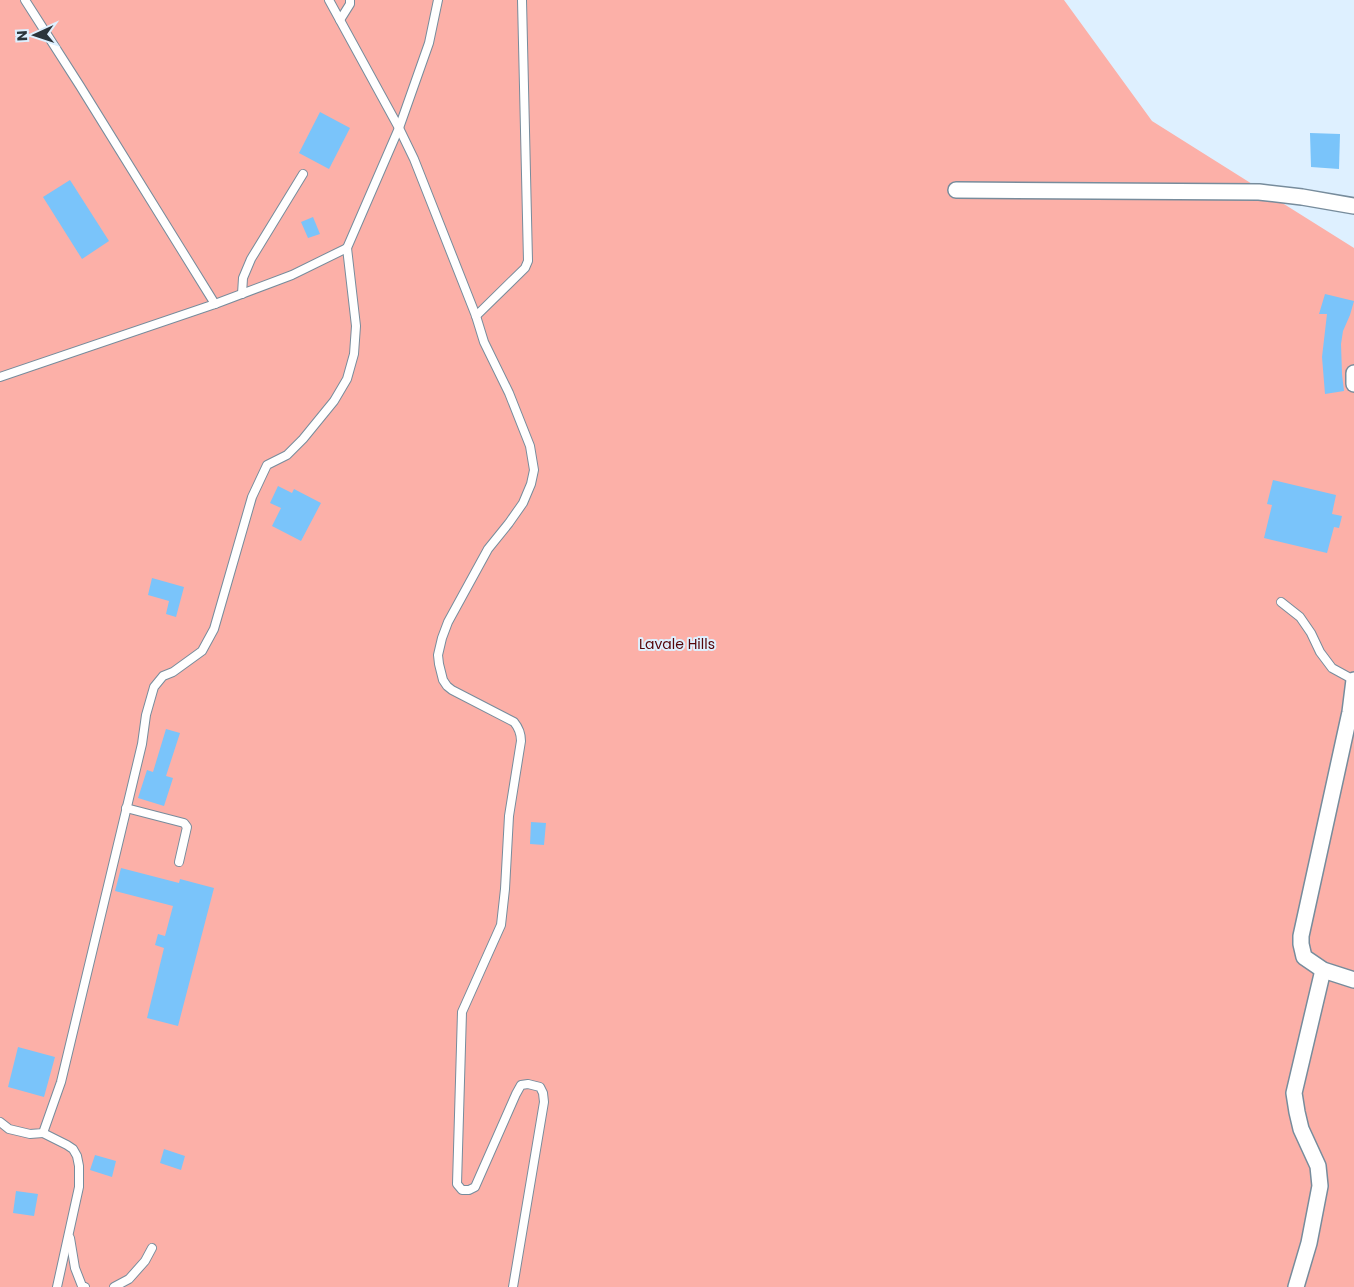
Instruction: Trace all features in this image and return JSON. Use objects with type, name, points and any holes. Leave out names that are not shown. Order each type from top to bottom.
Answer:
[{"type":"street","points":[[956,190],[1259,192],[1354,206]]},
{"type":"street","points":[[1354,373],[1354,384]]},
{"type":"street","points":[[1354,680],[1353,700],[1301,936],[1304,957],[1323,970],[1354,980]]},
{"type":"street","points":[[1296,1287],[1308,1243],[1320,1186],[1318,1166],[1301,1129],[1294,1093],[1323,970]]},
{"type":"lane","points":[[25,0],[215,304]]},
{"type":"lane","points":[[329,0],[414,159],[476,316],[484,342],[509,393],[530,446],[534,470],[531,484],[523,503],[509,524],[488,548],[448,622],[439,646],[438,655],[443,680],[447,686],[514,722],[519,730],[521,741],[509,816],[501,925],[462,1012],[457,1184],[462,1190],[469,1190],[475,1187],[516,1094],[522,1085],[528,1084],[540,1087],[544,1102],[513,1287]]},
{"type":"lane","points":[[340,20],[350,4],[350,0]]},
{"type":"lane","points":[[43,1133],[61,1082],[154,687],[163,676],[173,672],[202,651],[208,641],[214,629],[252,497],[267,465],[287,455],[303,439],[334,401],[347,379],[354,354],[356,326],[347,248],[399,128],[429,43],[438,0]]},
{"type":"lane","points":[[476,316],[525,268],[528,261],[522,0]]},
{"type":"lane","points":[[242,294],[243,278],[251,259],[303,174]]},
{"type":"lane","points":[[0,377],[242,294],[292,275],[347,248]]},
{"type":"lane","points":[[1281,602],[1300,617],[1311,633],[1320,652],[1332,668],[1354,680]]},
{"type":"lane","points":[[126,808],[184,823],[187,826],[179,862]]},
{"type":"lane","points":[[0,1122],[9,1129],[30,1134],[43,1133],[67,1145],[77,1156],[79,1187],[57,1287]]},
{"type":"lane","points":[[69,1234],[75,1268],[82,1286],[85,1287]]},
{"type":"lane","points":[[114,1287],[129,1279],[152,1248]]},
{"type":"green space","name":"Lavale Hills","points":[[0,0],[1064,0],[1152,121],[1354,248],[1354,1287],[0,1287]]},
{"type":"building","points":[[320,112],[350,128],[329,169],[299,153]]},
{"type":"building","points":[[1310,133],[1340,134],[1339,169],[1311,167]]},
{"type":"building","points":[[70,180],[109,241],[82,259],[43,197]]},
{"type":"building","points":[[313,217],[320,234],[308,238],[301,222]]},
{"type":"building","points":[[1325,294],[1354,301],[1343,331],[1341,344],[1344,391],[1325,394],[1322,357],[1327,314],[1319,314]]},
{"type":"building","points":[[1273,480],[1336,495],[1332,514],[1342,516],[1339,528],[1334,527],[1327,553],[1264,538],[1272,505],[1267,504]]},
{"type":"building","points":[[278,486],[292,493],[294,489],[321,503],[301,541],[272,526],[281,508],[270,503]]},
{"type":"building","points":[[152,578],[184,587],[176,617],[166,614],[169,601],[148,595]]},
{"type":"building","points":[[166,729],[180,733],[166,776],[173,778],[164,806],[138,798],[147,770],[153,772]]},
{"type":"building","points":[[531,822],[546,823],[544,845],[530,844]]},
{"type":"building","points":[[121,868],[179,883],[180,879],[214,888],[178,1026],[147,1018],[164,948],[155,945],[158,934],[165,936],[173,906],[115,891]]},
{"type":"building","points":[[18,1047],[55,1057],[44,1097],[8,1087]]},
{"type":"building","points":[[164,1149],[185,1156],[181,1170],[160,1163]]},
{"type":"building","points":[[95,1155],[116,1161],[112,1177],[90,1170]]},
{"type":"building","points":[[16,1191],[38,1194],[34,1216],[13,1213]]}]
